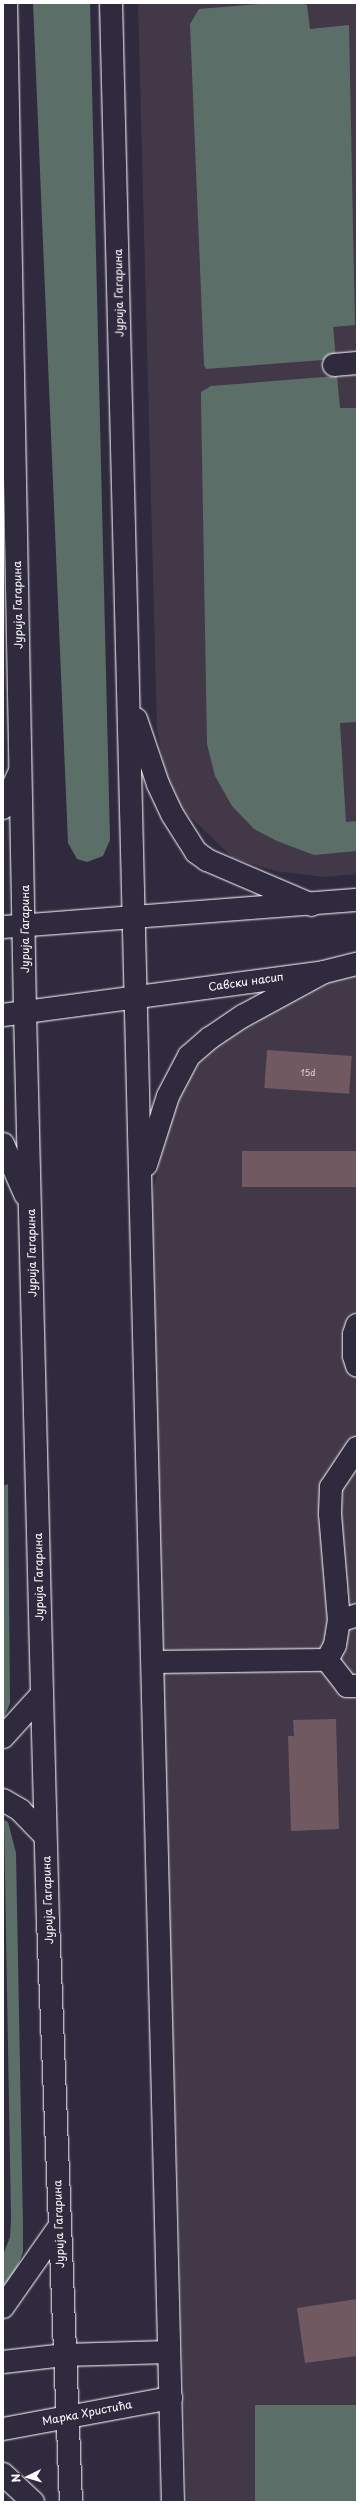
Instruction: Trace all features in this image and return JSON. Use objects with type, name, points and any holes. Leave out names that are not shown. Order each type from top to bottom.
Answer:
[{"type":"main road","name":"Јурија Гагарина","points":[[111,3],[173,2502]]},
{"type":"main road","name":"Јурија Гагарина","points":[[5,11],[22,766],[25,1012],[42,1694],[64,2355],[71,2502]]},
{"type":"main road","points":[[334,365],[357,363]]},
{"type":"main road","points":[[129,700],[161,790],[175,821],[196,852],[206,860],[312,905]]},
{"type":"main road","points":[[3,808],[22,766]]},
{"type":"main road","points":[[3,927],[312,905],[357,900]]},
{"type":"main road","name":"Савски насип","points":[[3,1015],[324,972],[357,964]]},
{"type":"main road","points":[[141,1182],[168,1096],[189,1056],[210,1038],[243,1016],[324,972]]},
{"type":"main road","points":[[3,1144],[31,1208]]},
{"type":"main road","points":[[357,1325],[354,1334],[354,1356],[357,1366]]},
{"type":"main road","points":[[327,1660],[348,1618],[330,1514],[331,1487],[357,1448]]},
{"type":"main road","points":[[153,1662],[327,1660]]},
{"type":"main road","points":[[327,1660],[347,1686],[357,1686]]},
{"type":"main road","points":[[3,1737],[42,1694]]},
{"type":"main road","points":[[3,1800],[20,1810],[46,1836]]},
{"type":"main road","points":[[3,2307],[60,2227]]},
{"type":"main road","points":[[3,2362],[64,2355],[169,2352]]},
{"type":"main road","name":"Марка Христића","points":[[3,2429],[171,2398]]},
{"type":"main road","points":[[3,2474],[33,2502]]},
{"type":"shaded area","points":[[138,3],[357,3],[357,874],[325,877],[275,871],[233,858],[183,810],[165,770],[157,730]]},
{"type":"shaded area","points":[[357,974],[357,2502],[187,2502],[148,1213],[174,1099],[200,1059],[249,1021],[326,981]]},
{"type":"green space","points":[[33,3],[90,3],[110,840],[103,856],[87,862],[77,859],[68,843]]},
{"type":"green space","points":[[271,3],[303,3],[307,5],[310,29],[349,25],[355,325],[333,327],[336,359],[206,369],[204,365],[190,24],[199,9]]},
{"type":"green space","points":[[337,376],[340,408],[357,408],[357,722],[340,723],[346,822],[357,821],[357,851],[314,855],[277,841],[254,829],[232,806],[215,776],[207,744],[201,392],[211,386]]},
{"type":"green space","points":[[8,1484],[10,1703],[3,1721],[3,1486]]},
{"type":"green space","points":[[4,1820],[8,1822],[16,1853],[23,2252],[11,2283],[3,2291],[3,2255],[10,2237],[11,2219]]},
{"type":"green space","points":[[255,2405],[357,2405],[357,2502],[255,2502]]},
{"type":"building","points":[[267,1050],[352,1056],[349,1094],[264,1088]]},
{"type":"building","points":[[242,1151],[357,1151],[357,1187],[242,1187]]},
{"type":"building","points":[[336,1719],[339,1829],[291,1831],[288,1736],[294,1736],[293,1720]]},
{"type":"building","points":[[357,2299],[357,2356],[305,2363],[297,2308]]}]
